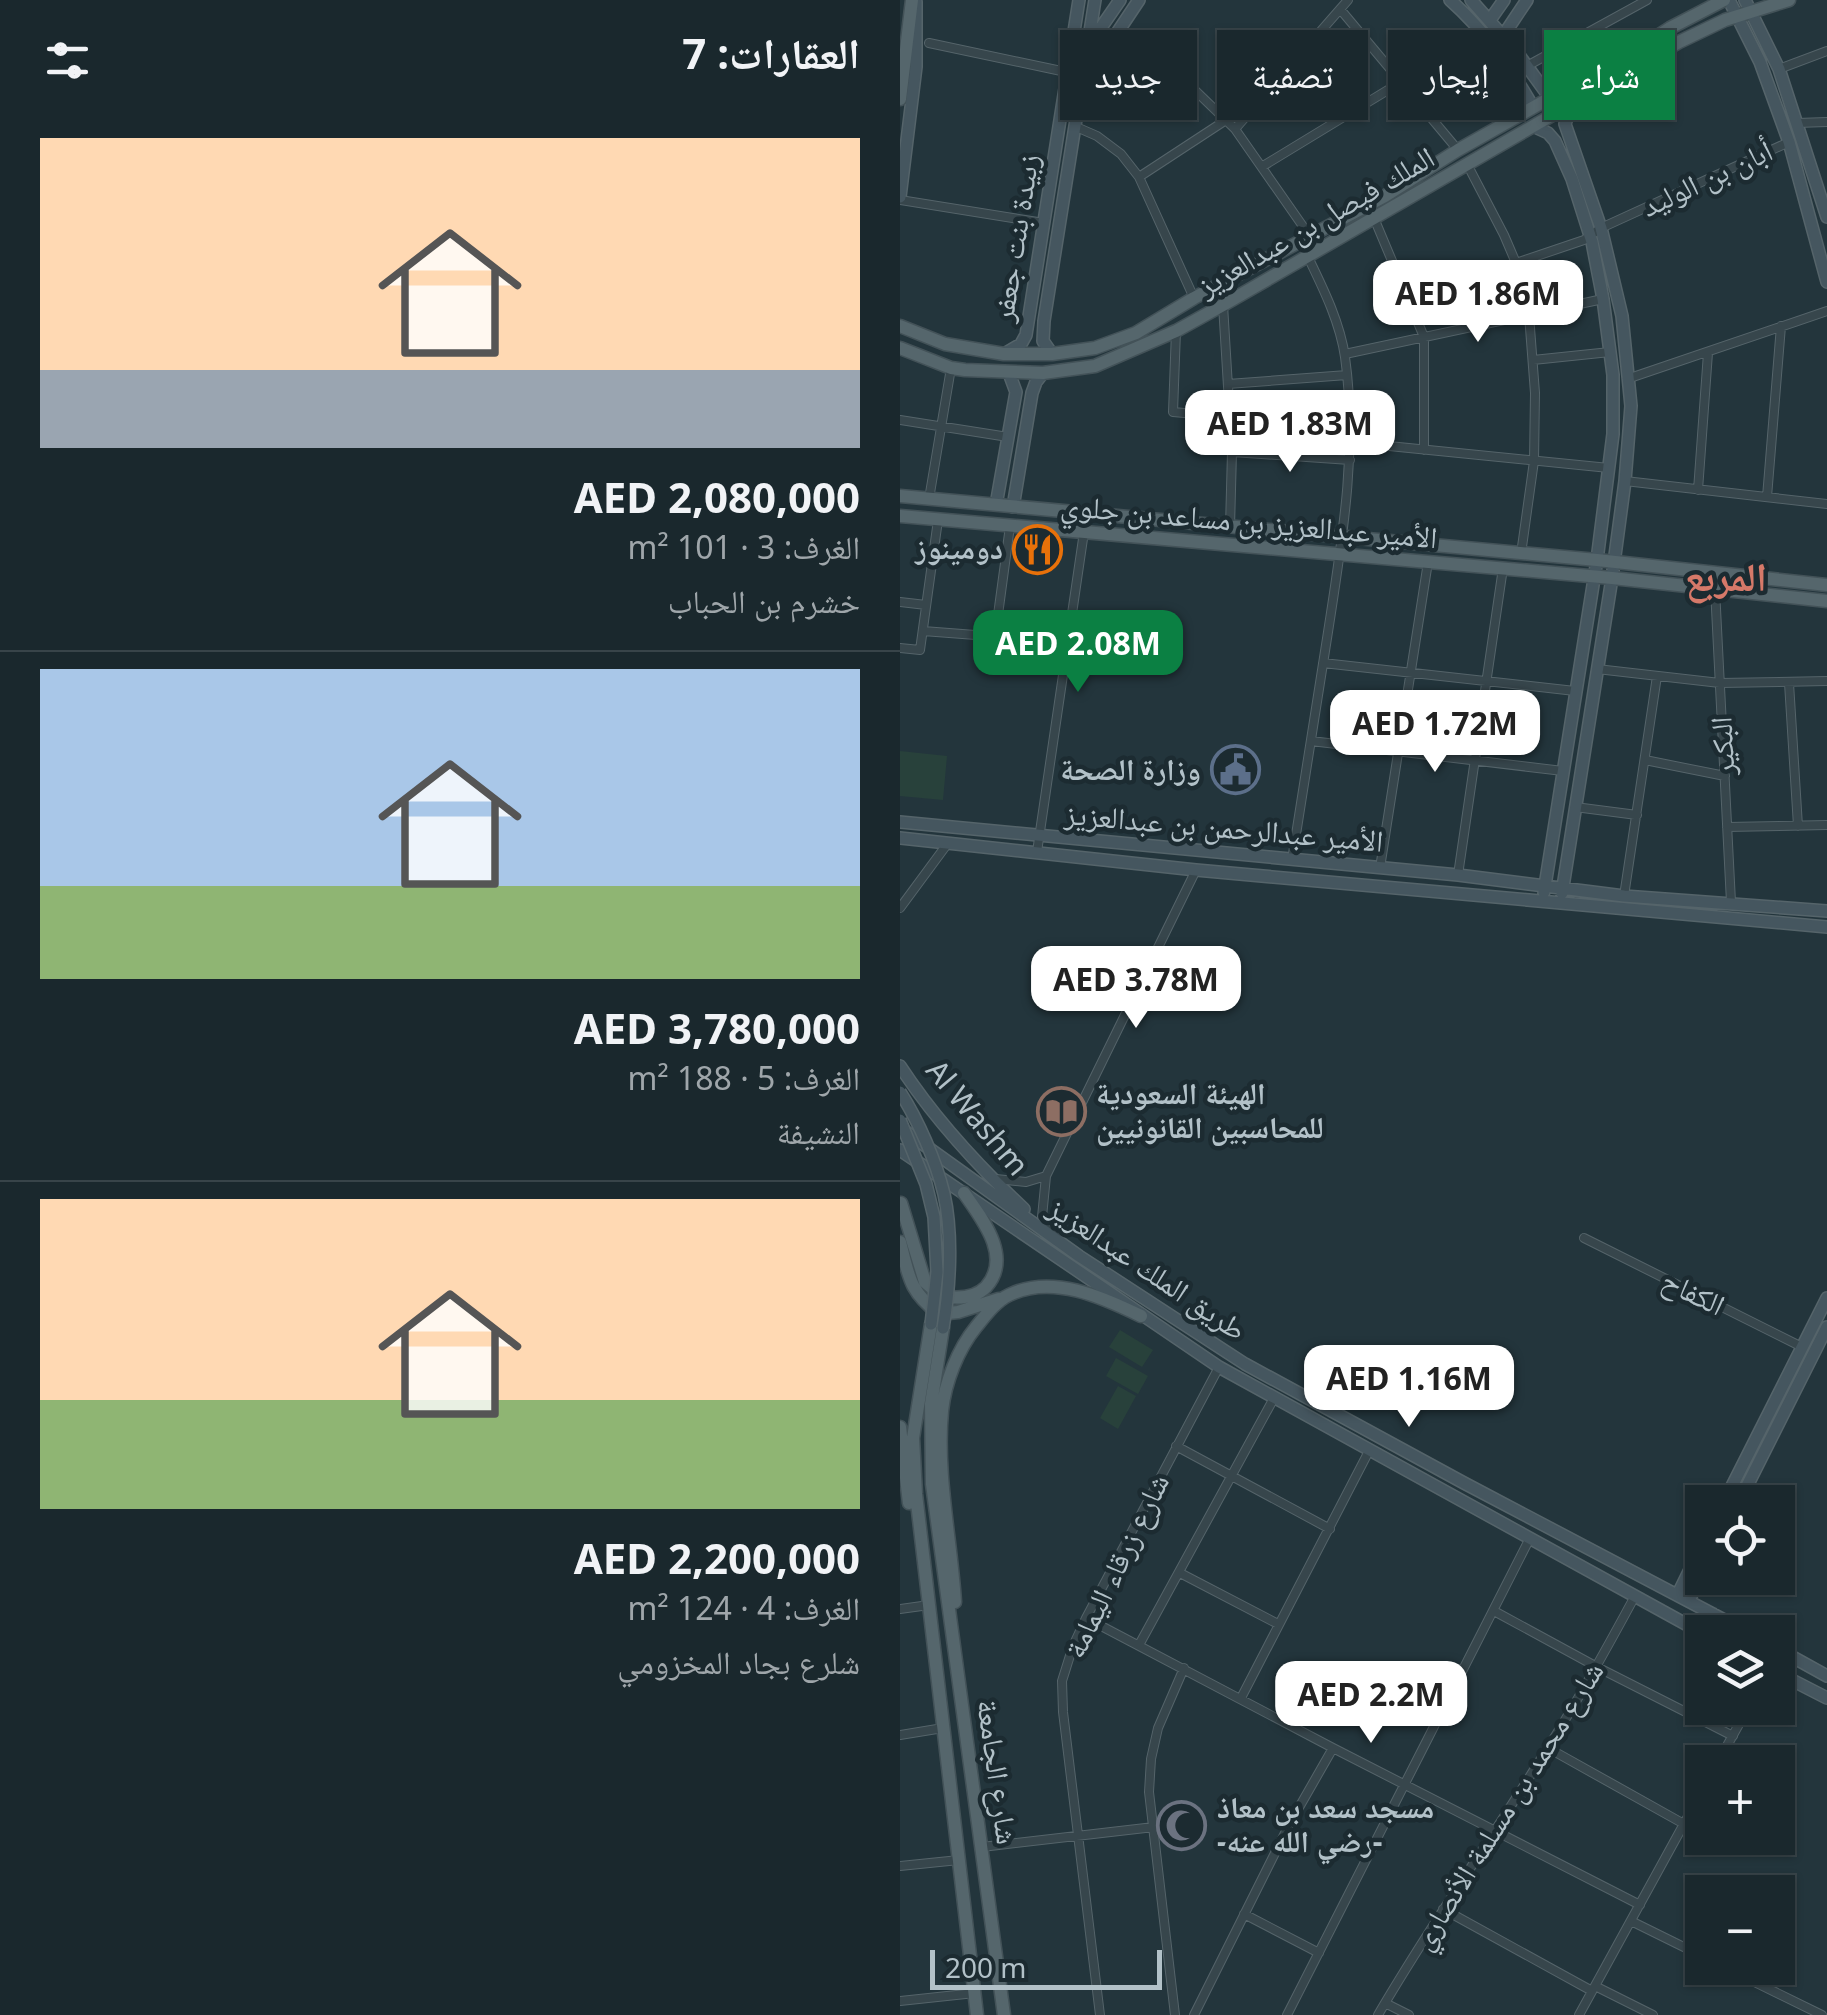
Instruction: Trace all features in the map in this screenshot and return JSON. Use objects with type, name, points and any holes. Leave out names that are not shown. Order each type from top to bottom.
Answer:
[{"type":"main road","points":[[900,99],[914,0]]},
{"type":"main road","name":"الملك فيصل بن عبدالعزيز","points":[[1667,30],[1726,0]]},
{"type":"main road","name":"الملك فيصل بن عبدالعزيز","points":[[1675,44],[1744,9],[1790,0]]},
{"type":"main road","name":"الملك فيصل بن عبدالعزيز","points":[[900,326],[945,344],[1004,354],[1052,354],[1095,348],[1136,334],[1194,298],[1385,196],[1544,101]]},
{"type":"main road","name":"الملك فيصل بن عبدالعزيز","points":[[900,348],[951,368],[1043,373],[1095,366],[1176,331],[1547,120]]},
{"type":"main road","name":"الأمير عبدالعزيز بن مساعد بن جلوي","points":[[900,496],[1597,560],[1827,586]]},
{"type":"main road","name":"الأمير عبدالعزيز بن مساعد بن جلوي","points":[[900,516],[1503,568],[1827,601]]},
{"type":"main road","points":[[900,1201],[925,1282],[941,1296],[966,1297],[978,1294],[986,1286],[997,1264],[996,1247],[985,1223],[964,1193]]},
{"type":"main road","points":[[900,1242],[920,1300],[940,1314],[1040,1287],[1058,1287],[1100,1298],[1141,1316]]},
{"type":"main road","points":[[960,1690],[952,1552],[943,1489],[942,1407],[962,1344],[1005,1296]]},
{"type":"main road","points":[[923,1553],[914,1438],[937,1326]]},
{"type":"main road","name":"شارع الجامعة","points":[[937,1326],[931,1404],[932,1484],[1004,2015]]},
{"type":"main road","points":[[900,1427],[910,1518]]},
{"type":"main road","points":[[900,1495],[923,1553]]},
{"type":"main road","name":"شارع الجامعة","points":[[923,1553],[977,2015]]},
{"type":"street","points":[[914,0],[916,67],[900,198],[1045,223]]},
{"type":"street","name":"زبيدة بنت جعفر","points":[[1073,30],[1078,0]]},
{"type":"street","points":[[1097,0],[1104,4],[1117,0]]},
{"type":"street","name":"زبيدة بنت جعفر","points":[[1091,30],[1097,0]]},
{"type":"street","points":[[1098,30],[1117,0]]},
{"type":"street","points":[[1119,30],[1139,0]]},
{"type":"street","points":[[1235,128],[1348,0]]},
{"type":"street","points":[[1450,0],[1480,30]]},
{"type":"street","points":[[1471,0],[1498,30]]},
{"type":"street","points":[[1490,20],[1504,0]]},
{"type":"street","points":[[1507,30],[1527,0]]},
{"type":"street","points":[[1524,78],[1529,69],[1648,0]]},
{"type":"street","points":[[1726,0],[1744,9],[1780,69],[1824,196],[1827,216]]},
{"type":"street","points":[[1340,9],[1388,66]]},
{"type":"street","points":[[1744,9],[1789,142],[1827,282]]},
{"type":"street","points":[[929,42],[1060,71]]},
{"type":"street","points":[[1780,69],[1827,50]]},
{"type":"street","points":[[1524,63],[1544,90]]},
{"type":"street","points":[[1264,166],[1388,91]]},
{"type":"street","points":[[1524,91],[1534,107]]},
{"type":"street","points":[[1197,92],[1217,111]]},
{"type":"street","name":"زبيدة بنت جعفر","points":[[1004,354],[1025,340],[1060,115]]},
{"type":"street","name":"زبيدة بنت جعفر","points":[[1052,354],[1043,341],[1044,320],[1075,120]]},
{"type":"street","points":[[1139,177],[1226,120],[1264,166],[1310,235]]},
{"type":"street","points":[[1433,120],[1458,150]]},
{"type":"street","points":[[1566,120],[1595,232],[1622,316],[1631,406],[1612,578],[1561,902],[1827,928]]},
{"type":"street","points":[[1797,123],[1827,122]]},
{"type":"street","points":[[1074,126],[1121,154],[1139,177],[1194,298]]},
{"type":"street","points":[[1535,127],[1548,133],[1560,152],[1595,232],[1610,352],[1614,434],[1544,901]]},
{"type":"street","name":"أبان بن الوليد","points":[[1516,263],[1584,240],[1789,142]]},
{"type":"street","points":[[1560,152],[1564,146],[1573,144]]},
{"type":"street","points":[[1467,164],[1522,277],[1530,315],[1534,461],[1522,554]]},
{"type":"street","points":[[1374,218],[1424,337],[1424,450]]},
{"type":"street","points":[[1813,231],[1827,228]]},
{"type":"street","points":[[1292,860],[1343,538],[1350,460],[1345,354],[1308,257]]},
{"type":"street","points":[[1345,354],[1603,299]]},
{"type":"street","points":[[1223,305],[1232,452],[1230,527]]},
{"type":"street","points":[[1613,384],[1827,311]]},
{"type":"street","points":[[1029,322],[1036,329],[1044,320]]},
{"type":"street","points":[[1767,498],[1781,326]]},
{"type":"street","points":[[1176,331],[1173,412],[1230,416]]},
{"type":"street","points":[[1533,360],[1610,352]]},
{"type":"street","points":[[1698,490],[1708,353]]},
{"type":"street","points":[[929,499],[951,368]]},
{"type":"street","points":[[996,505],[1014,402],[1015,385],[1010,373]]},
{"type":"street","points":[[1013,507],[1031,403],[1036,382],[1043,373]]},
{"type":"street","points":[[1228,384],[1346,376]]},
{"type":"street","points":[[1014,402],[1024,394],[1031,403]]},
{"type":"street","points":[[900,420],[1008,437]]},
{"type":"street","points":[[1349,442],[1609,468]]},
{"type":"street","points":[[1232,452],[1350,460]]},
{"type":"street","points":[[1625,482],[1827,504]]},
{"type":"street","points":[[900,648],[920,650],[938,520]]},
{"type":"street","points":[[996,636],[1010,526]]},
{"type":"street","points":[[1037,852],[1084,532]]},
{"type":"street","points":[[1380,868],[1428,562]]},
{"type":"street","points":[[1458,875],[1503,568]]},
{"type":"street","name":"البكير","points":[[1715,589],[1731,902]]},
{"type":"street","points":[[900,602],[926,605]]},
{"type":"street","points":[[923,631],[1067,642]]},
{"type":"street","points":[[1323,662],[1575,692]]},
{"type":"street","points":[[1597,669],[1720,684],[1827,681]]},
{"type":"street","points":[[1624,896],[1657,676]]},
{"type":"street","points":[[1789,683],[1798,826]]},
{"type":"street","points":[[1311,740],[1563,771]]},
{"type":"street","points":[[1645,760],[1724,776]]},
{"type":"street","points":[[1574,807],[1637,815]]},
{"type":"street","name":"الأمير عبدالرحمن بن عبدالعزيز","points":[[900,822],[1563,888]]},
{"type":"street","points":[[922,841],[924,824]]},
{"type":"street","points":[[1727,827],[1827,825]]},
{"type":"street","name":"الأمير عبدالرحمن بن عبدالعزيز","points":[[900,838],[1196,870],[1561,902]]},
{"type":"street","points":[[900,908],[948,842]]},
{"type":"street","points":[[1060,1242],[1042,1217],[1046,1176],[1196,870]]},
{"type":"street","points":[[1563,888],[1827,912]]},
{"type":"street","name":"Al Washm","points":[[900,1066],[991,1178],[1060,1242]]},
{"type":"street","points":[[900,1092],[915,1115],[944,1194],[949,1272],[937,1326]]},
{"type":"street","points":[[900,1120],[926,1184],[934,1217],[937,1326]]},
{"type":"street","name":"طريق الملك عبدالعزيز","points":[[900,1128],[1060,1242],[1245,1364],[1714,1614]]},
{"type":"street","name":"طريق الملك عبدالعزيز","points":[[900,1150],[1219,1367],[1685,1624]]},
{"type":"street","points":[[991,1178],[1026,1182],[1046,1176]]},
{"type":"street","name":"الكفاح","points":[[1584,1238],[1802,1347]]},
{"type":"street","points":[[1733,1485],[1827,1298]]},
{"type":"street","points":[[1748,1485],[1822,1352],[1827,1328]]},
{"type":"street","name":"شارع زرقاء اليمامة","points":[[1100,2015],[1062,1681],[1086,1618],[1219,1367]]},
{"type":"street","points":[[1139,1645],[1274,1398]]},
{"type":"street","points":[[1176,1446],[1330,1529]]},
{"type":"street","points":[[1241,1698],[1369,1451]]},
{"type":"street","points":[[1287,2015],[1530,1538]]},
{"type":"street","points":[[1180,1572],[1278,1624]]},
{"type":"street","name":"شارع محمد بن مسلمة الأنصاري","points":[[1378,2015],[1548,1748],[1635,1596]]},
{"type":"street","points":[[900,1609],[929,1605]]},
{"type":"street","points":[[1494,1610],[1733,1736]]},
{"type":"street","points":[[1703,1615],[1714,1614]]},
{"type":"street","points":[[1086,1618],[1640,1905]]},
{"type":"street","points":[[1795,1658],[1827,1676]]},
{"type":"street","points":[[1176,2015],[1149,1792],[1158,1728],[1184,1668]]},
{"type":"street","points":[[1795,1680],[1821,1695]]},
{"type":"street","points":[[1728,1745],[1739,1725]]},
{"type":"street","points":[[900,1735],[942,1728]]},
{"type":"street","points":[[1194,2015],[1289,1825],[1333,1748]]},
{"type":"street","points":[[1548,1748],[1684,1824],[1579,2015]]},
{"type":"street","points":[[982,1847],[1154,1827]]},
{"type":"street","points":[[900,1866],[959,1860]]},
{"type":"street","points":[[1443,1909],[1654,2015]]},
{"type":"street","points":[[1244,1914],[1319,1953]]},
{"type":"street","points":[[1631,1921],[1685,1948]]},
{"type":"street","points":[[1758,1985],[1822,2015]]},
{"type":"street","points":[[900,2001],[975,1993]]},
{"type":"street","points":[[1385,2003],[1409,2015]]},
{"type":"green space","points":[[900,751],[947,756],[943,800],[900,796]]},
{"type":"green space","points":[[1120,1330],[1153,1350],[1142,1367],[1109,1347]]},
{"type":"green space","points":[[1116,1358],[1148,1376],[1138,1394],[1106,1376]]},
{"type":"green space","points":[[1118,1386],[1136,1396],[1118,1429],[1100,1418]]},
{"type":"place","name":"دومينوز","points":[[1038,549]]},
{"type":"place","name":"وزارة الصحة","points":[[1236,770]]},
{"type":"place","name":"الهيئة السعودية للمحاسبين القانونيين","points":[[1061,1111]]},
{"type":"place","name":"مسجد سعد بن معاذ -رضي الله عنه-","points":[[1182,1825]]},
{"type":"district","name":"المربع","points":[[1726,577]]}]
